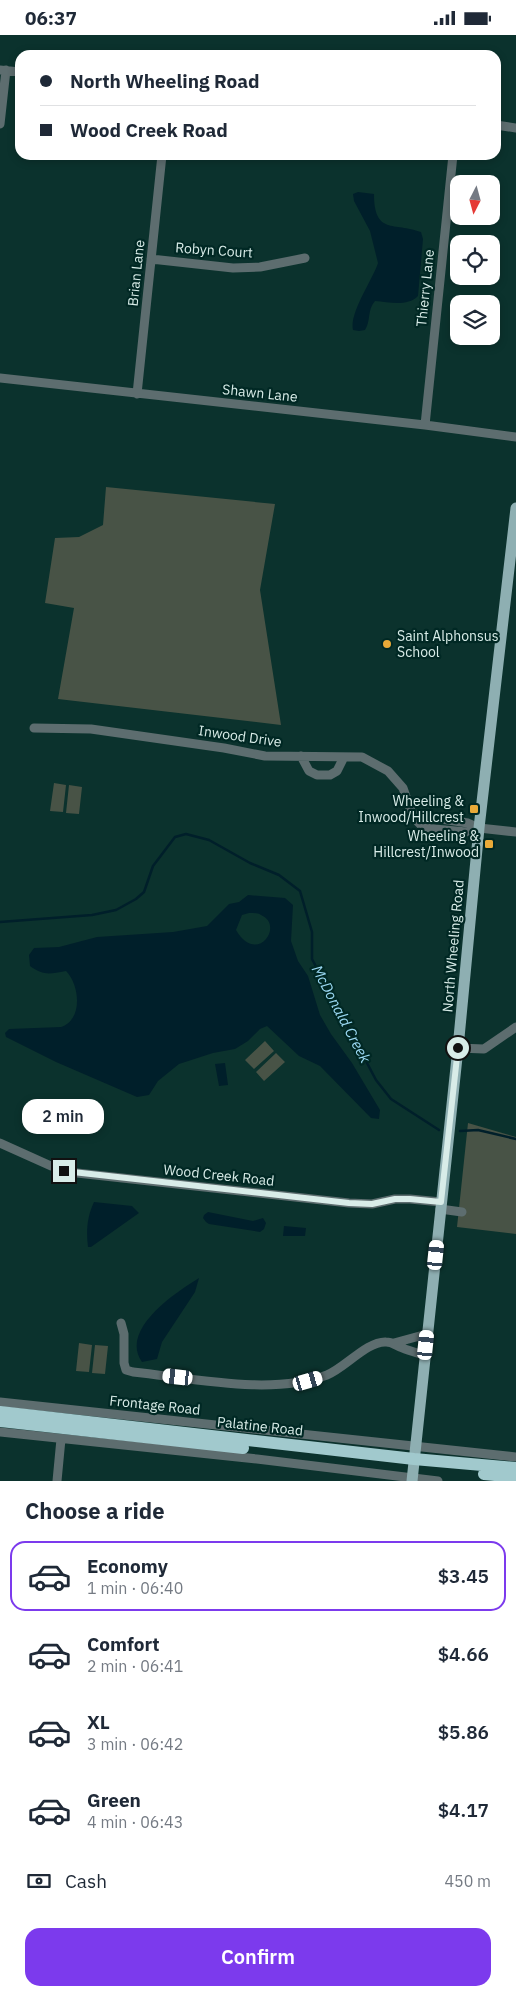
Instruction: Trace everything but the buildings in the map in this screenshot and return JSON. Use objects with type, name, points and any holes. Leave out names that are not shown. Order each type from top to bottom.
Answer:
[{"type":"highway","name":"Palatine Road","points":[[0,1412],[413,1466],[516,1468]]},
{"type":"highway","name":"Palatine Road","points":[[0,1421],[516,1477]]},
{"type":"highway","points":[[107,1433],[201,1453]]},
{"type":"main road","name":"North Wheeling Road","points":[[413,1466],[458,1048],[479,828],[516,513]]},
{"type":"street","points":[[0,124],[3,70]]},
{"type":"street","points":[[501,126],[516,128]]},
{"type":"street","name":"Brian Lane","points":[[138,394],[161,160]]},
{"type":"street","name":"Thierry Lane","points":[[425,425],[452,160]]},
{"type":"street","name":"Robyn Court","points":[[151,259],[233,268],[279,264],[305,258]]},
{"type":"street","name":"Shawn Lane","points":[[0,378],[425,425],[516,437]]},
{"type":"street","name":"Inwood Drive","points":[[34,728],[91,729],[224,748],[265,756],[362,757],[388,771],[403,787],[416,821],[424,828],[466,832],[479,828],[516,832]]},
{"type":"street","points":[[301,757],[309,771],[317,775],[330,775],[337,771],[344,757]]},
{"type":"street","points":[[458,1048],[484,1049],[516,1027]]},
{"type":"street","name":"Wood Creek Road","points":[[0,1143],[51,1166],[77,1173],[349,1203],[372,1204],[395,1199],[410,1199],[462,1212]]},
{"type":"street","points":[[121,1323],[124,1334],[124,1363],[126,1370],[134,1373],[254,1385],[283,1385],[328,1375],[345,1366],[370,1346],[384,1341],[394,1343],[427,1334]]},
{"type":"street","points":[[394,1343],[399,1347],[425,1356]]},
{"type":"street","name":"Frontage Road","points":[[0,1402],[413,1466],[438,1481]]},
{"type":"street","name":"Frontage Road","points":[[0,1432],[201,1453],[413,1466],[516,1457]]},
{"type":"street","points":[[57,1481],[61,1439]]},
{"type":"green space","points":[[106,487],[275,504],[260,590],[281,725],[58,699],[74,608],[45,603],[55,538],[79,537],[103,525]]},
{"type":"green space","points":[[54,783],[66,785],[63,812],[50,811]]},
{"type":"green space","points":[[69,785],[82,787],[79,814],[66,813]]},
{"type":"green space","points":[[265,1041],[274,1051],[254,1069],[245,1060]]},
{"type":"green space","points":[[276,1053],[285,1062],[264,1081],[256,1072]]},
{"type":"green space","points":[[468,1123],[516,1137],[516,1234],[457,1227]]},
{"type":"green space","points":[[79,1343],[92,1345],[89,1372],[76,1371]]},
{"type":"green space","points":[[95,1345],[108,1346],[105,1374],[92,1373]]},
{"type":"water","points":[[358,192],[374,194],[378,216],[387,225],[421,232],[423,239],[418,296],[409,302],[403,303],[375,301],[365,330],[359,331],[353,330],[355,315],[378,263],[370,231],[354,201],[353,194]]},
{"type":"water","points":[[248,895],[285,898],[293,905],[291,941],[298,961],[308,976],[320,1015],[380,1110],[379,1119],[371,1118],[320,1066],[299,1056],[267,1026],[260,1029],[248,1041],[235,1049],[213,1053],[179,1064],[158,1081],[149,1095],[137,1097],[56,1062],[6,1037],[5,1033],[9,1029],[61,1027],[68,1023],[76,1010],[76,993],[71,977],[66,971],[47,973],[30,966],[29,955],[34,948],[59,947],[97,937],[173,932],[207,926],[229,904],[239,902]],"holes":[[[257,913],[268,920],[270,927],[269,934],[259,944],[252,944],[244,940],[236,930],[242,915]]]},
{"type":"water","points":[[225,1063],[228,1085],[219,1086],[215,1064]]},
{"type":"water","points":[[94,1202],[132,1206],[139,1213],[91,1247],[88,1247],[88,1224]]},
{"type":"water","points":[[208,1212],[253,1221],[263,1218],[266,1223],[264,1229],[260,1232],[209,1224],[203,1218]]},
{"type":"water","points":[[284,1226],[306,1228],[305,1236],[283,1236]]},
{"type":"water","points":[[199,1278],[195,1292],[162,1342],[157,1359],[142,1362],[137,1350],[138,1337],[144,1325],[165,1302]]},
{"type":"waterway","name":"McDonald Creek","points":[[0,922],[92,915],[116,910],[136,899],[144,892],[153,866],[175,837],[186,834],[209,840],[250,863],[279,875],[300,891],[312,932],[312,959],[376,1080],[391,1099],[439,1130]]},
{"type":"waterway","name":"McDonald Creek","points":[[460,1131],[478,1130],[516,1139]]},
{"type":"place","name":"Saint Alphonsus School","points":[[387,644]]},
{"type":"place","name":"Wheeling & Inwood/Hillcrest","points":[[474,809]]},
{"type":"place","name":"Wheeling & Hillcrest/Inwood","points":[[489,844]]},
{"type":"route","points":[[64,1171],[349,1203],[372,1204],[395,1199],[441,1202],[458,1048]]}]
